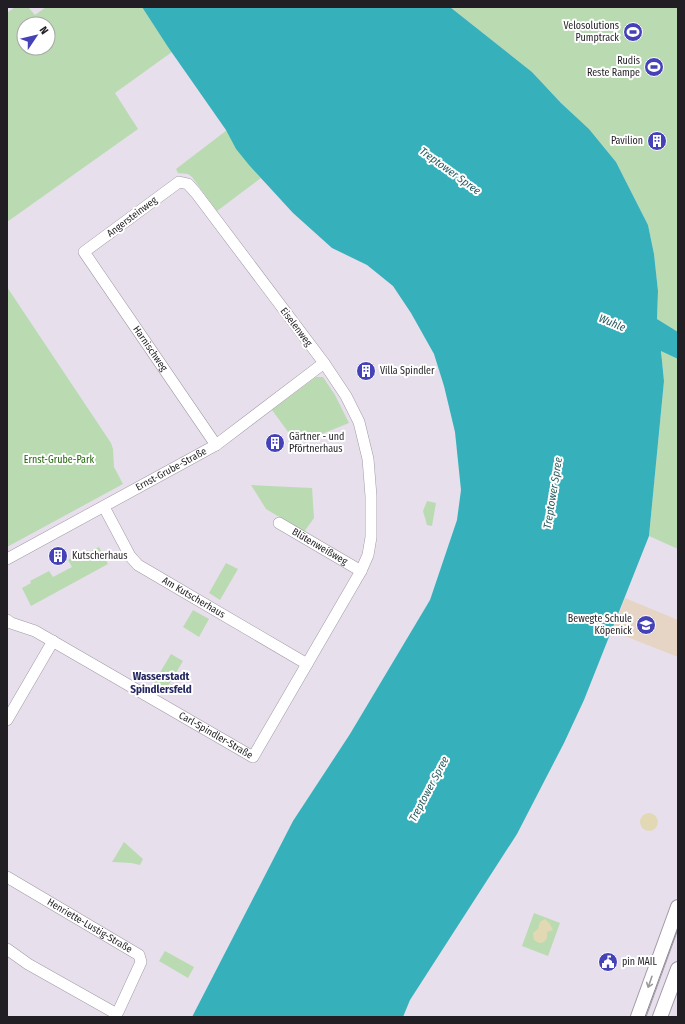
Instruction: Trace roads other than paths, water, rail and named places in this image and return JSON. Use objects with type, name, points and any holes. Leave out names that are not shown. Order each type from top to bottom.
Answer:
[{"type":"main road","points":[[638,1017],[678,907]]},
{"type":"main road","points":[[660,1017],[678,969]]},
{"type":"street","name":"Angersteinweg","points":[[84,252],[179,182]]},
{"type":"street","name":"Eiselenweg","points":[[179,182],[188,184],[324,364],[346,396],[359,422],[368,459],[370,496]]},
{"type":"street","name":"Harnischweg","points":[[84,252],[216,445]]},
{"type":"street","name":"Ernst-Grube-Straße","points":[[7,559],[216,445],[324,364]]},
{"type":"street","name":"Carl-Spindler-Straße","points":[[7,620],[11,623],[35,630],[253,757],[361,571],[368,555],[372,537],[370,496]]},
{"type":"street","name":"Am Kutscherhaus","points":[[104,507],[130,556],[138,565],[307,664]]},
{"type":"street","name":"Blütenweißweg","points":[[279,523],[361,571]]},
{"type":"street","points":[[7,720],[53,641]]},
{"type":"street","name":"Henriette-Lustig-Straße","points":[[7,877],[139,955],[141,962],[118,1012],[115,1013],[10,952]]},
{"type":"water","points":[[142,7],[450,7],[532,72],[561,103],[589,129],[616,162],[648,225],[654,254],[658,291],[657,319],[678,332],[678,359],[661,351],[664,381],[649,536],[584,700],[564,743],[517,834],[410,1000],[403,1017],[192,1017],[293,821],[350,734],[430,600],[457,520],[461,490],[455,432],[444,386],[434,354],[411,313],[393,286],[367,265],[332,248],[293,213],[249,165],[236,149],[226,130]]},
{"type":"tram line","points":[[645,1017],[678,927]]},
{"type":"place","name":"Velosolutions Pumptrack","points":[[633,32]]},
{"type":"place","name":"Rudis Reste Rampe","points":[[654,67]]},
{"type":"place","name":"Pavilion","points":[[657,141]]},
{"type":"place","name":"Villa Spindler","points":[[366,371]]},
{"type":"place","name":"Gärtner - und Pförtnerhaus","points":[[275,443]]},
{"type":"place","name":"Kutscherhaus","points":[[58,556]]},
{"type":"place","name":"Bewegte Schule Köpenick","points":[[646,625]]},
{"type":"place","name":"pin MAIL","points":[[608,962]]},
{"type":"district","name":"Wasserstadt Spindlersfeld","points":[[161,682]]},
{"type":"water label","name":"Treptower Spree","points":[[450,171]]},
{"type":"water label","name":"Wuhle","points":[[612,323]]},
{"type":"water label","name":"Treptower Spree","points":[[553,493]]},
{"type":"water label","name":"Treptower Spree","points":[[429,789]]},
{"type":"park label","name":"Ernst-Grube-Park","points":[[59,460]]}]
